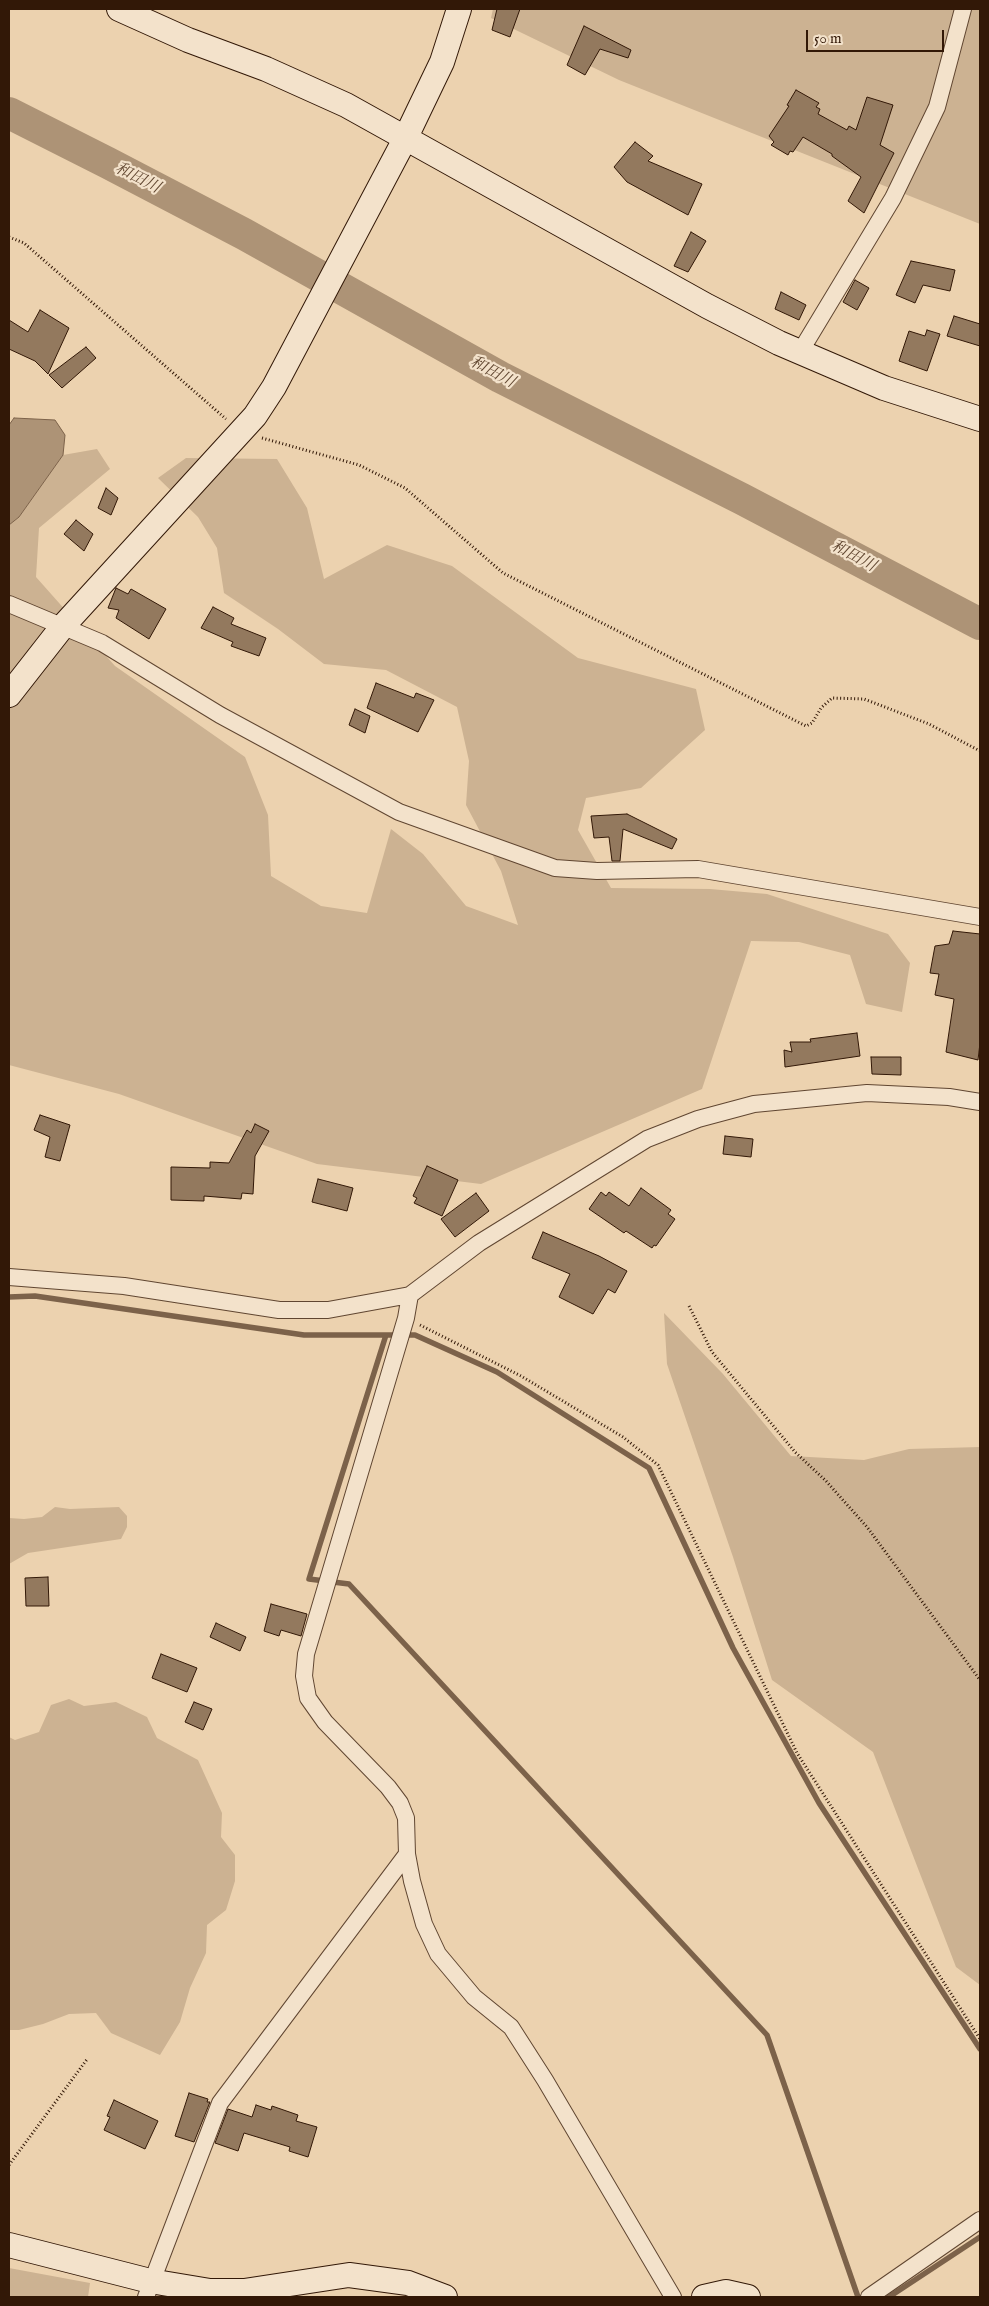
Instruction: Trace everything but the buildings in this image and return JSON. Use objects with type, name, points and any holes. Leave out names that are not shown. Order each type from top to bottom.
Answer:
[{"type":"street","points":[[118,9],[188,40],[266,68],[346,105],[707,306],[800,352],[884,388],[980,419]]},
{"type":"street","points":[[9,694],[63,626],[255,416],[274,387],[406,139],[442,62],[459,9]]},
{"type":"street","points":[[800,352],[893,198],[937,107],[963,9]]},
{"type":"street","points":[[9,604],[102,642],[220,715],[398,812],[554,868],[597,871],[698,869],[980,917]]},
{"type":"street","points":[[9,1277],[124,1286],[279,1310],[328,1310],[410,1295],[479,1243],[647,1139],[698,1119],[754,1104],[867,1093],[949,1097],[980,1102]]},
{"type":"street","points":[[410,1295],[406,1318],[306,1654],[304,1676],[308,1698],[325,1722],[388,1787],[400,1803],[406,1818],[407,1854],[412,1881],[424,1924],[438,1954],[474,1997],[511,2027],[673,2297]]},
{"type":"street","points":[[148,2289],[220,2103],[407,1854]]},
{"type":"street","points":[[869,2297],[980,2220]]},
{"type":"street","points":[[9,2245],[148,2289],[244,2291],[349,2275],[408,2283],[444,2297]]},
{"type":"street","points":[[704,2297],[726,2292],[748,2297]]},
{"type":"path","points":[[9,237],[24,242],[241,432],[359,466],[406,488],[503,574],[806,726],[812,723],[821,708],[832,698],[864,699],[929,724],[980,751]]},
{"type":"path","points":[[689,1306],[712,1352],[795,1452],[826,1481],[867,1527],[980,1680]]},
{"type":"path","points":[[406,1318],[521,1376],[623,1437],[658,1465],[797,1753],[980,2040]]},
{"type":"path","points":[[9,2165],[88,2058]]},
{"type":"shaded area","points":[[493,9],[980,9],[980,224],[619,80],[491,18]]},
{"type":"shaded area","points":[[14,418],[55,420],[65,435],[63,455],[19,517],[9,525],[9,425]]},
{"type":"shaded area","points":[[97,449],[110,469],[39,528],[36,577],[115,666],[245,757],[268,815],[271,876],[321,906],[367,913],[391,829],[423,854],[466,906],[518,925],[501,871],[466,805],[469,761],[457,707],[386,670],[324,664],[278,629],[224,593],[217,548],[198,517],[158,478],[186,458],[277,459],[307,508],[324,579],[387,545],[452,566],[578,658],[696,689],[705,730],[641,788],[586,798],[578,830],[611,888],[710,889],[767,894],[888,934],[910,963],[902,1012],[866,1004],[850,955],[799,942],[751,941],[702,1089],[481,1184],[317,1164],[119,1094],[9,1065],[9,525],[19,517],[63,455]]},
{"type":"shaded area","points":[[664,1313],[723,1374],[791,1456],[864,1460],[909,1449],[980,1447],[980,1985],[956,1967],[873,1752],[772,1680],[733,1557],[667,1364]]},
{"type":"shaded area","points":[[55,1507],[70,1509],[119,1507],[127,1516],[127,1527],[121,1539],[28,1553],[9,1564],[9,1518],[42,1517]]},
{"type":"shaded area","points":[[69,1699],[84,1706],[116,1702],[147,1717],[157,1738],[198,1760],[222,1813],[221,1837],[235,1855],[235,1881],[226,1910],[207,1925],[206,1953],[190,1988],[180,2022],[160,2055],[111,2033],[96,2013],[69,2014],[43,2024],[19,2030],[9,2030],[9,1737],[15,1740],[39,1732],[51,1705]]},
{"type":"shaded area","points":[[9,2268],[90,2283],[88,2297],[9,2297]]},
{"type":"waterway","name":"和田川","points":[[9,113],[244,234],[500,377],[742,499],[980,624]]},
{"type":"waterway","points":[[9,1297],[35,1296],[304,1335],[415,1335],[497,1372],[649,1468],[733,1648],[819,1803],[980,2049]]},
{"type":"waterway","points":[[386,1335],[309,1579],[349,1584],[767,2035],[858,2297]]},
{"type":"waterway","points":[[889,2297],[980,2237]]}]
